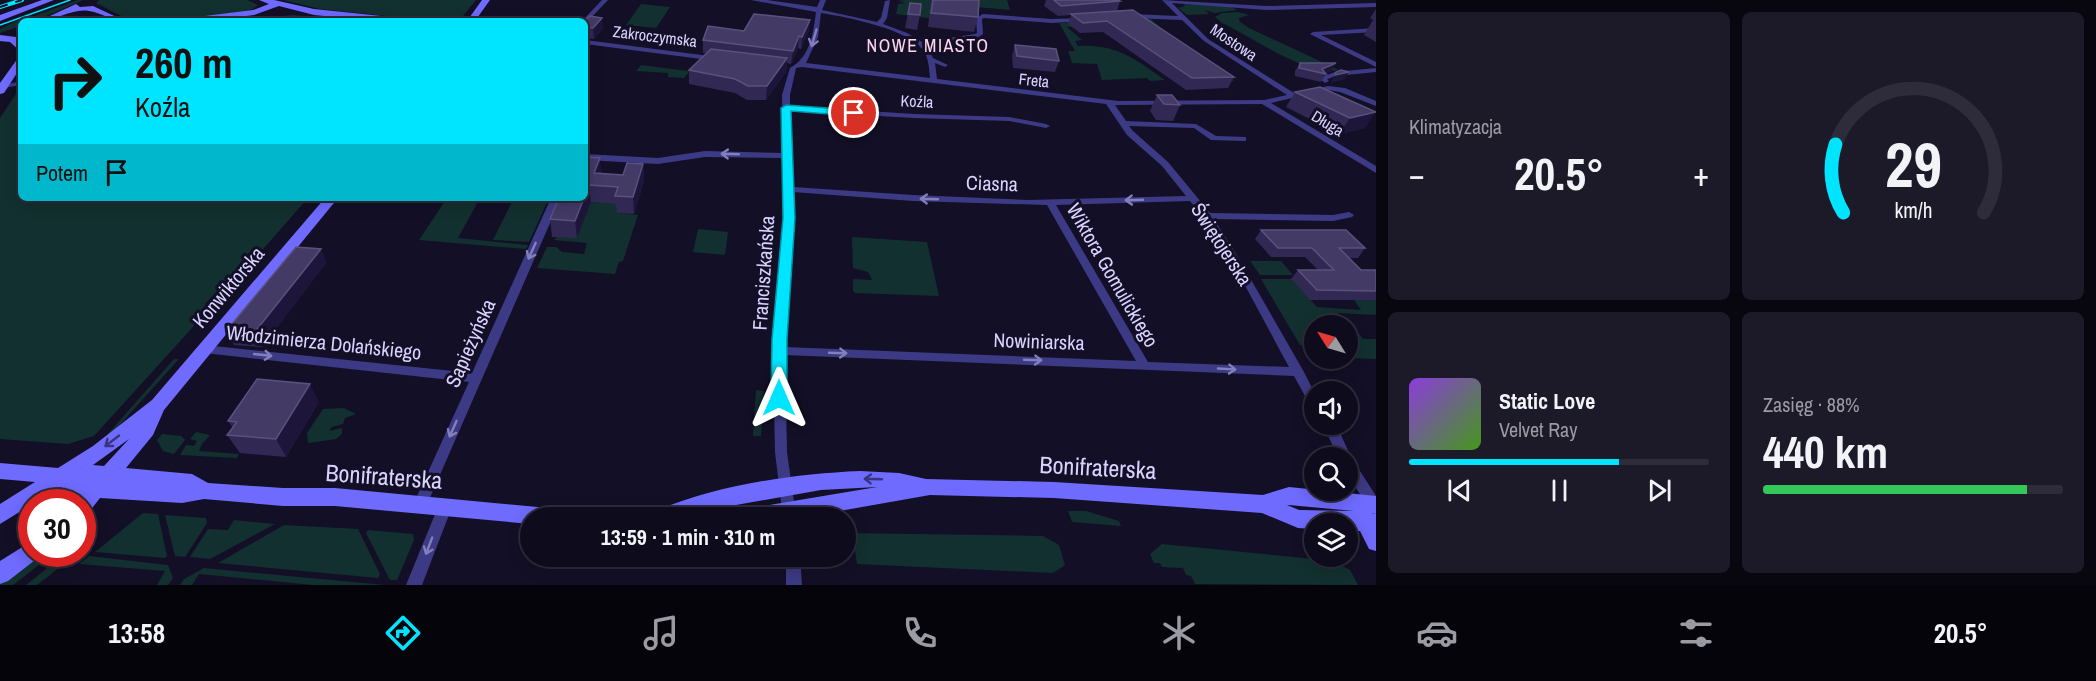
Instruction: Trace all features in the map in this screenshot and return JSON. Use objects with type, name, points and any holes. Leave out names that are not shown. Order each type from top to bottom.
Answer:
[{"type":"street","points":[[0,18],[50,0]]},
{"type":"street","points":[[263,0],[314,12],[372,18]]},
{"type":"street","points":[[473,18],[486,0]]},
{"type":"street","points":[[588,18],[605,0]]},
{"type":"street","points":[[754,0],[818,10],[878,25],[905,35],[921,44],[931,59],[934,80]]},
{"type":"street","points":[[784,67],[793,69],[802,65],[809,54],[816,32],[818,10],[823,0]]},
{"type":"street","points":[[1166,0],[1266,8],[1376,5]]},
{"type":"street","name":"Mostowa","points":[[1166,0],[1206,40],[1295,97]]},
{"type":"street","points":[[878,25],[884,18],[888,1]]},
{"type":"street","points":[[50,18],[88,4],[115,18]]},
{"type":"street","points":[[211,18],[255,12],[277,4]]},
{"type":"street","points":[[921,44],[942,39],[967,39],[980,34],[979,18],[983,16],[1053,21],[1094,18]]},
{"type":"street","points":[[1121,16],[1182,18]]},
{"type":"street","points":[[1376,30],[1312,34],[1376,65]]},
{"type":"street","points":[[0,37],[15,35],[18,42]]},
{"type":"street","name":"Zakroczymska","points":[[588,42],[724,59]]},
{"type":"street","points":[[931,59],[945,65]]},
{"type":"street","points":[[2,88],[18,64]]},
{"type":"street","name":"Freta","points":[[802,65],[967,83],[982,88],[1109,102],[1158,104],[1264,102],[1295,97],[1327,85],[1323,78],[1335,74],[1376,70]]},
{"type":"street","name":"Franciszkańska","points":[[788,507],[780,436],[779,351],[789,189],[786,95],[793,69]]},
{"type":"street","points":[[2,88],[18,84]]},
{"type":"street","points":[[1327,85],[1376,104]]},
{"type":"street","name":"Świętojerska","points":[[1109,102],[1134,137],[1166,164],[1207,216],[1239,267],[1304,383]]},
{"type":"street","name":"Długa","points":[[1264,102],[1376,170]]},
{"type":"street","name":"Koźla","points":[[786,108],[904,116],[1009,119],[1046,126]]},
{"type":"street","points":[[1123,123],[1196,126],[1214,138],[1243,139]]},
{"type":"street","points":[[588,157],[664,160],[705,154],[789,156]]},
{"type":"street","name":"Ciasna","points":[[789,189],[913,198],[1050,203],[1193,198]]},
{"type":"street","name":"Konwiktorska","points":[[0,515],[100,451],[158,405],[330,201]]},
{"type":"street","name":"Sapieżyńska","points":[[420,505],[555,201]]},
{"type":"street","name":"Wiktora Gomulickiego","points":[[1050,203],[1144,365]]},
{"type":"street","points":[[1207,216],[1322,218],[1349,216]]},
{"type":"street","name":"Włodzimierza Dolańskiego","points":[[204,349],[475,378]]},
{"type":"street","name":"Nowiniarska","points":[[779,351],[1298,372]]},
{"type":"street","name":"Konwiktorska","points":[[96,489],[147,430],[158,405]]},
{"type":"street","name":"Bonifraterska","points":[[0,471],[59,476],[88,473],[109,474],[192,482],[204,491]]},
{"type":"street","name":"Bonifraterska","points":[[59,476],[77,487],[89,489]]},
{"type":"street","name":"Bonifraterska","points":[[690,507],[704,502],[785,487],[858,478],[897,480],[930,487],[1054,490],[1263,504],[1298,519],[1371,511]]},
{"type":"street","points":[[1358,483],[1371,511],[1376,542]]},
{"type":"street","name":"Bonifraterska","points":[[822,507],[930,487]]},
{"type":"street","name":"Bonifraterska","points":[[96,490],[182,495],[204,491],[283,497],[335,497],[520,514]]},
{"type":"street","points":[[414,585],[445,507]]},
{"type":"street","points":[[0,574],[18,560]]},
{"type":"street","points":[[794,567],[795,585]]},
{"type":"green space","points":[[78,0],[83,0],[42,18],[29,18]]},
{"type":"green space","points":[[99,0],[247,0],[258,5],[245,11],[197,18],[128,18],[96,3]]},
{"type":"green space","points":[[283,0],[476,0],[461,18],[406,18],[320,9]]},
{"type":"green space","points":[[1007,0],[1010,10],[931,3],[942,20],[896,14],[898,4],[906,3],[898,1]]},
{"type":"green space","points":[[641,4],[670,7],[656,28],[626,25]]},
{"type":"green space","points":[[1184,4],[1229,6],[1237,10],[1214,13],[1205,10],[1209,14],[1187,15],[1178,8],[1185,6]]},
{"type":"green space","points":[[1238,12],[1249,15],[1239,18],[1240,22],[1249,28],[1339,70],[1310,67],[1295,61],[1222,23],[1215,17],[1222,13]]},
{"type":"green space","points":[[292,15],[328,18],[260,18]]},
{"type":"green space","points":[[1151,19],[1175,41],[1234,81],[1219,83],[1131,22],[1067,27],[1082,40],[1075,41],[1078,46],[1115,50],[1135,59],[1165,80],[1150,81],[1147,78],[1102,80],[1097,64],[1072,63],[1068,51],[1075,51],[1059,23]]},
{"type":"green space","points":[[18,20],[18,27],[0,33],[0,29]]},
{"type":"green space","points":[[641,65],[690,71],[684,78],[668,77],[668,73],[636,71]]},
{"type":"green space","points":[[18,91],[18,201],[305,201],[250,264],[243,264],[205,304],[212,306],[94,436],[68,444],[0,439],[0,118]]},
{"type":"green space","points":[[445,201],[478,201],[458,238],[528,245],[526,249],[419,240]]},
{"type":"green space","points":[[512,201],[548,201],[529,242],[493,240]]},
{"type":"green space","points":[[591,202],[620,204],[617,213],[638,215],[623,261],[619,262],[615,274],[537,268],[547,247],[556,247],[562,252],[584,254],[587,243],[554,240]]},
{"type":"green space","points":[[698,229],[728,232],[725,255],[693,252]]},
{"type":"green space","points":[[852,237],[927,242],[939,296],[855,293],[853,279],[872,280],[868,272],[853,268]]},
{"type":"green space","points":[[1250,261],[1281,261],[1293,275],[1260,275]]},
{"type":"green space","points":[[1261,279],[1291,279],[1317,307],[1361,310],[1354,300],[1376,300],[1376,315],[1338,313],[1340,315],[1304,315],[1304,346],[1300,345]]},
{"type":"green space","points":[[1358,332],[1363,339],[1376,339],[1376,359],[1358,358]]},
{"type":"green space","points":[[174,359],[179,359],[109,437],[106,436]]},
{"type":"green space","points":[[756,390],[764,391],[761,436],[753,436]]},
{"type":"green space","points":[[344,408],[356,414],[345,418],[343,424],[332,427],[329,431],[342,428],[342,434],[336,439],[308,443],[307,433],[323,409]]},
{"type":"green space","points":[[196,432],[210,435],[199,451],[239,454],[237,458],[180,455],[186,445],[194,446],[197,441],[190,439]]},
{"type":"green space","points":[[162,434],[181,436],[185,440],[174,454],[163,451],[157,440]]},
{"type":"green space","points":[[1068,511],[1086,511],[1119,521],[1121,526],[1072,522]]},
{"type":"green space","points":[[143,513],[158,514],[167,556],[165,558],[96,551]]},
{"type":"green space","points":[[165,515],[206,518],[207,523],[185,557],[175,556]]},
{"type":"green space","points":[[234,520],[275,524],[210,559],[190,557],[208,529],[228,530]]},
{"type":"green space","points":[[284,525],[358,529],[380,574],[378,578],[218,563]]},
{"type":"green space","points":[[368,530],[413,534],[414,540],[397,580],[390,580],[366,533]]},
{"type":"green space","points":[[856,533],[1043,536],[1059,545],[1065,565],[1053,573],[857,564]]},
{"type":"green space","points":[[1162,544],[1304,558],[1304,567],[1345,567],[1350,570],[1358,585],[1195,584],[1183,568],[1162,567],[1160,563],[1154,563],[1150,554]]},
{"type":"green space","points":[[96,557],[168,565],[173,578],[168,585],[157,585],[165,571],[96,565]]},
{"type":"green space","points":[[20,567],[36,567],[13,585],[0,585],[0,582]]},
{"type":"green space","points":[[49,567],[60,567],[37,585],[26,585]]},
{"type":"green space","points":[[204,568],[385,585],[313,585],[199,574],[192,585],[180,585],[184,579]]},
{"type":"building","points":[[933,0],[979,0],[978,17],[931,13]]},
{"type":"building","points":[[1054,0],[1118,0],[1120,1],[1061,6]]},
{"type":"building","points":[[910,3],[921,4],[920,15],[908,14]]},
{"type":"building","points":[[1133,10],[1234,77],[1192,78],[1107,21],[1083,23],[1071,14]]},
{"type":"building","points":[[754,14],[810,20],[802,37],[799,36],[793,51],[703,40],[708,26],[744,31]]},
{"type":"building","points":[[590,16],[602,18],[593,28],[588,27]]},
{"type":"building","points":[[1015,45],[1056,49],[1059,61],[1017,56]]},
{"type":"building","points":[[711,49],[787,58],[767,86],[748,86],[735,79],[689,70]]},
{"type":"building","points":[[1300,63],[1336,63],[1322,69],[1326,74],[1299,68]]},
{"type":"building","points":[[1341,70],[1349,72],[1335,75]]},
{"type":"building","points":[[1320,87],[1376,112],[1350,118],[1295,92]]},
{"type":"building","points":[[1157,95],[1172,95],[1180,105],[1164,104]]},
{"type":"building","points":[[588,157],[600,158],[594,173],[623,175],[627,163],[643,164],[633,197],[615,196],[618,187],[589,185],[588,188]]},
{"type":"building","points":[[558,201],[583,201],[575,221],[550,219]]},
{"type":"building","points":[[1261,230],[1346,230],[1365,248],[1339,248],[1361,270],[1376,270],[1376,291],[1317,290],[1298,270],[1334,270],[1312,248],[1278,248]]},
{"type":"building","points":[[296,247],[321,249],[254,333],[226,331]]},
{"type":"building","points":[[257,379],[310,384],[276,439],[227,435],[237,422],[228,421]]},
{"type":"tram line","points":[[20,18],[70,0]]},
{"type":"tram line","points":[[0,25],[18,19]]},
{"type":"railway","points":[[0,7],[22,0]]},
{"type":"district","name":"NOWE MIASTO","points":[[928,45]]},
{"type":"route","points":[[779,398],[779,339],[789,218],[786,108],[854,113]]}]
